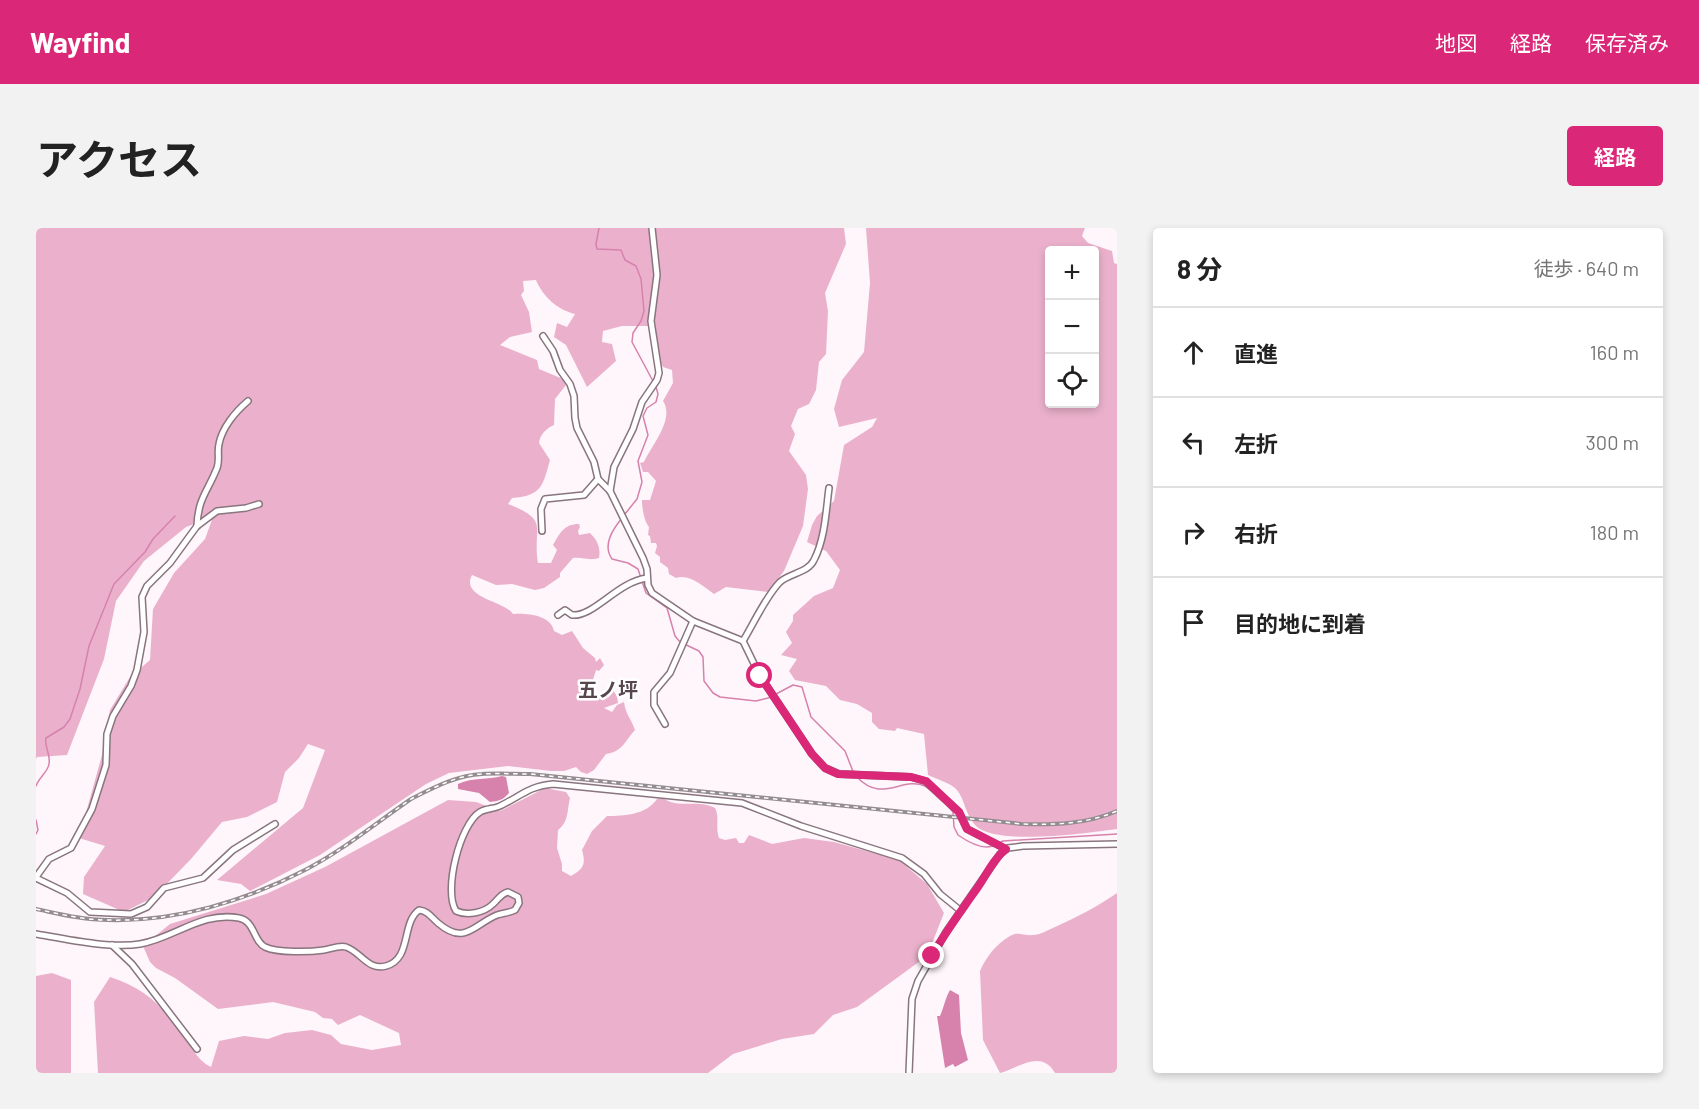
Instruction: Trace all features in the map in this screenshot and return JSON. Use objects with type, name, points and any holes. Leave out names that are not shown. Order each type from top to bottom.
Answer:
[{"type":"street","points":[[610,491],[614,468],[633,429],[642,402],[657,380],[659,373],[651,321],[657,275],[652,228]]},
{"type":"street","points":[[543,336],[560,370],[570,384],[581,439],[594,462],[598,479],[610,491],[643,558],[647,569],[648,585],[652,593],[693,621],[743,641],[760,676],[812,754],[825,768],[838,774],[911,777],[926,781],[959,812],[967,829],[1004,848],[1117,844]]},
{"type":"street","points":[[197,526],[200,504],[219,465],[218,447],[221,436],[238,410],[248,402]]},
{"type":"street","points":[[542,531],[542,509],[545,499],[584,495],[598,479]]},
{"type":"street","points":[[743,641],[777,586],[787,577],[808,567],[814,560],[821,538],[829,488]]},
{"type":"street","points":[[259,504],[246,508],[217,511],[197,526],[170,563],[147,586],[142,597],[144,632],[137,670],[132,686],[113,716],[107,734],[106,765],[92,809],[71,848],[49,859],[36,877],[67,893],[90,912],[131,914],[147,907],[164,888],[203,878],[233,850],[275,824]]},
{"type":"street","points":[[558,615],[565,610],[572,615],[583,614],[628,583],[647,578]]},
{"type":"street","points":[[665,724],[654,705],[654,692],[670,673],[693,621]]},
{"type":"street","points":[[36,934],[128,946],[154,941],[201,920],[233,917],[243,918],[250,924],[261,944],[266,948],[286,951],[319,951],[343,946],[372,966],[387,966],[404,948],[411,923],[415,913],[419,910],[427,912],[446,928],[464,934],[471,932],[494,916],[511,912],[518,907],[518,897],[508,892],[500,896],[491,906],[478,912],[459,913],[453,905],[452,872],[468,825],[481,811],[501,806],[532,788],[553,784],[742,803],[801,826],[902,858],[924,874],[940,894],[961,911]]},
{"type":"street","points":[[909,1073],[912,999],[918,981],[946,932],[1004,848]]},
{"type":"street","points":[[110,944],[132,964],[197,1049]]},
{"type":"shaded area","points":[[36,228],[844,228],[846,244],[825,293],[828,311],[826,354],[819,362],[816,390],[809,404],[798,409],[791,426],[795,434],[789,451],[806,475],[808,489],[803,526],[784,571],[768,592],[726,587],[714,594],[691,579],[676,578],[669,574],[668,568],[660,562],[660,557],[655,553],[656,543],[651,543],[642,503],[642,500],[650,500],[656,481],[648,472],[643,472],[640,463],[644,462],[664,424],[666,408],[663,401],[673,383],[672,370],[663,367],[660,362],[654,326],[622,326],[603,331],[602,342],[612,344],[616,361],[587,387],[566,345],[554,337],[557,323],[567,327],[575,314],[552,302],[536,280],[523,281],[524,291],[521,295],[529,312],[532,332],[510,337],[500,345],[537,360],[539,369],[563,379],[566,385],[555,399],[554,425],[544,432],[539,443],[550,460],[543,482],[535,492],[512,498],[508,504],[535,520],[538,563],[551,563],[557,550],[553,545],[563,530],[574,524],[579,524],[579,535],[590,533],[595,538],[599,547],[599,558],[573,558],[560,573],[560,577],[544,588],[535,590],[512,584],[496,585],[472,575],[470,583],[472,589],[478,594],[513,614],[543,618],[548,621],[554,631],[562,635],[572,631],[596,662],[600,658],[604,665],[599,671],[596,670],[590,689],[597,697],[598,694],[612,689],[617,696],[618,703],[604,708],[612,712],[617,705],[624,702],[635,730],[620,748],[606,754],[594,770],[587,774],[576,767],[564,771],[551,771],[508,766],[449,773],[426,784],[320,855],[250,891],[241,884],[217,880],[303,808],[325,750],[308,744],[299,758],[285,772],[277,802],[247,817],[222,822],[191,859],[154,897],[124,912],[83,894],[84,877],[105,846],[79,838],[102,755],[110,710],[130,677],[150,660],[153,609],[174,573],[205,539],[213,517],[186,527],[144,561],[116,601],[104,659],[67,755],[37,757],[36,759]]},
{"type":"shaded area","points":[[866,228],[1085,228],[1082,236],[1088,243],[1097,246],[1045,246],[1045,408],[1099,408],[1099,247],[1112,251],[1114,263],[1117,264],[1117,829],[1022,837],[987,832],[973,822],[957,790],[928,775],[924,734],[897,728],[895,731],[879,729],[872,722],[872,713],[857,704],[840,700],[826,686],[795,680],[789,671],[797,659],[781,655],[792,643],[786,632],[793,621],[793,615],[814,596],[833,588],[840,570],[826,551],[807,542],[812,525],[817,516],[834,501],[844,445],[872,427],[877,418],[839,427],[834,409],[842,380],[864,352],[870,283]]},
{"type":"shaded area","points":[[506,777],[509,793],[498,801],[490,802],[479,793],[458,789],[458,784],[464,782]]},
{"type":"shaded area","points":[[545,788],[566,792],[570,798],[566,820],[558,830],[557,848],[562,871],[571,876],[583,866],[582,850],[592,831],[607,816],[627,815],[641,811],[657,799],[663,798],[675,803],[702,804],[715,808],[719,838],[725,840],[736,838],[739,843],[744,843],[749,835],[772,844],[804,838],[834,842],[899,860],[927,884],[944,913],[927,956],[857,1007],[833,1015],[814,1034],[782,1039],[733,1054],[708,1073],[98,1073],[94,1002],[110,977],[131,985],[157,1004],[183,1034],[197,1055],[211,1067],[219,1041],[244,1036],[268,1039],[285,1033],[312,1030],[331,1035],[341,1044],[372,1050],[401,1045],[399,1033],[360,1015],[338,1025],[332,1019],[323,1018],[315,1012],[273,1002],[218,1009],[175,978],[156,968],[150,962],[143,946],[170,924],[266,894],[325,867],[448,800],[476,802],[500,811]]},
{"type":"shaded area","points":[[1117,893],[1117,1073],[1055,1073],[1043,1062],[1036,1061],[1000,1073],[983,1040],[980,971],[985,961],[996,947],[1010,936],[1041,933],[1087,912]]},
{"type":"shaded area","points":[[52,973],[71,980],[71,1073],[36,1073],[36,976]]},
{"type":"shaded area","points":[[950,990],[959,995],[961,1033],[968,1060],[955,1067],[953,1064],[945,1068],[937,1016],[940,1016]]},
{"type":"waterway","points":[[599,228],[597,249],[621,250],[625,260],[636,266],[641,279],[644,311],[633,333],[632,342],[654,383]]},
{"type":"waterway","points":[[625,514],[637,499],[642,482],[638,461],[648,435],[643,416],[647,408],[656,402],[658,394],[656,387]]},
{"type":"waterway","points":[[36,786],[49,764],[46,738],[64,727],[70,719],[80,689],[89,646],[114,584],[175,516]]},
{"type":"waterway","points":[[622,518],[610,537],[609,554],[612,559],[628,563],[638,569],[646,593],[667,608],[675,636],[680,642],[699,651],[703,657],[704,681],[713,693],[720,697],[756,701],[772,697]]},
{"type":"waterway","points":[[776,694],[793,685],[802,687],[811,717],[845,751],[854,774]]},
{"type":"waterway","points":[[857,777],[866,785],[875,788],[883,789],[908,784],[925,786],[953,812],[954,827],[958,835],[981,846],[995,845]]},
{"type":"waterway","points":[[36,820],[38,830],[36,834]]},
{"type":"waterway","points":[[999,843],[1117,834]]},
{"type":"railway","points":[[36,909],[90,919],[134,920],[184,913],[234,900],[305,870],[346,846],[411,799],[454,779],[482,774],[530,774],[1022,824],[1071,823],[1094,819],[1117,811]]},
{"type":"district","name":"五ノ坪","points":[[608,689]]},
{"type":"route","points":[[760,676],[812,754],[825,768],[838,774],[911,777],[926,781],[959,812],[967,829],[1006,849],[993,862],[932,956]]}]
